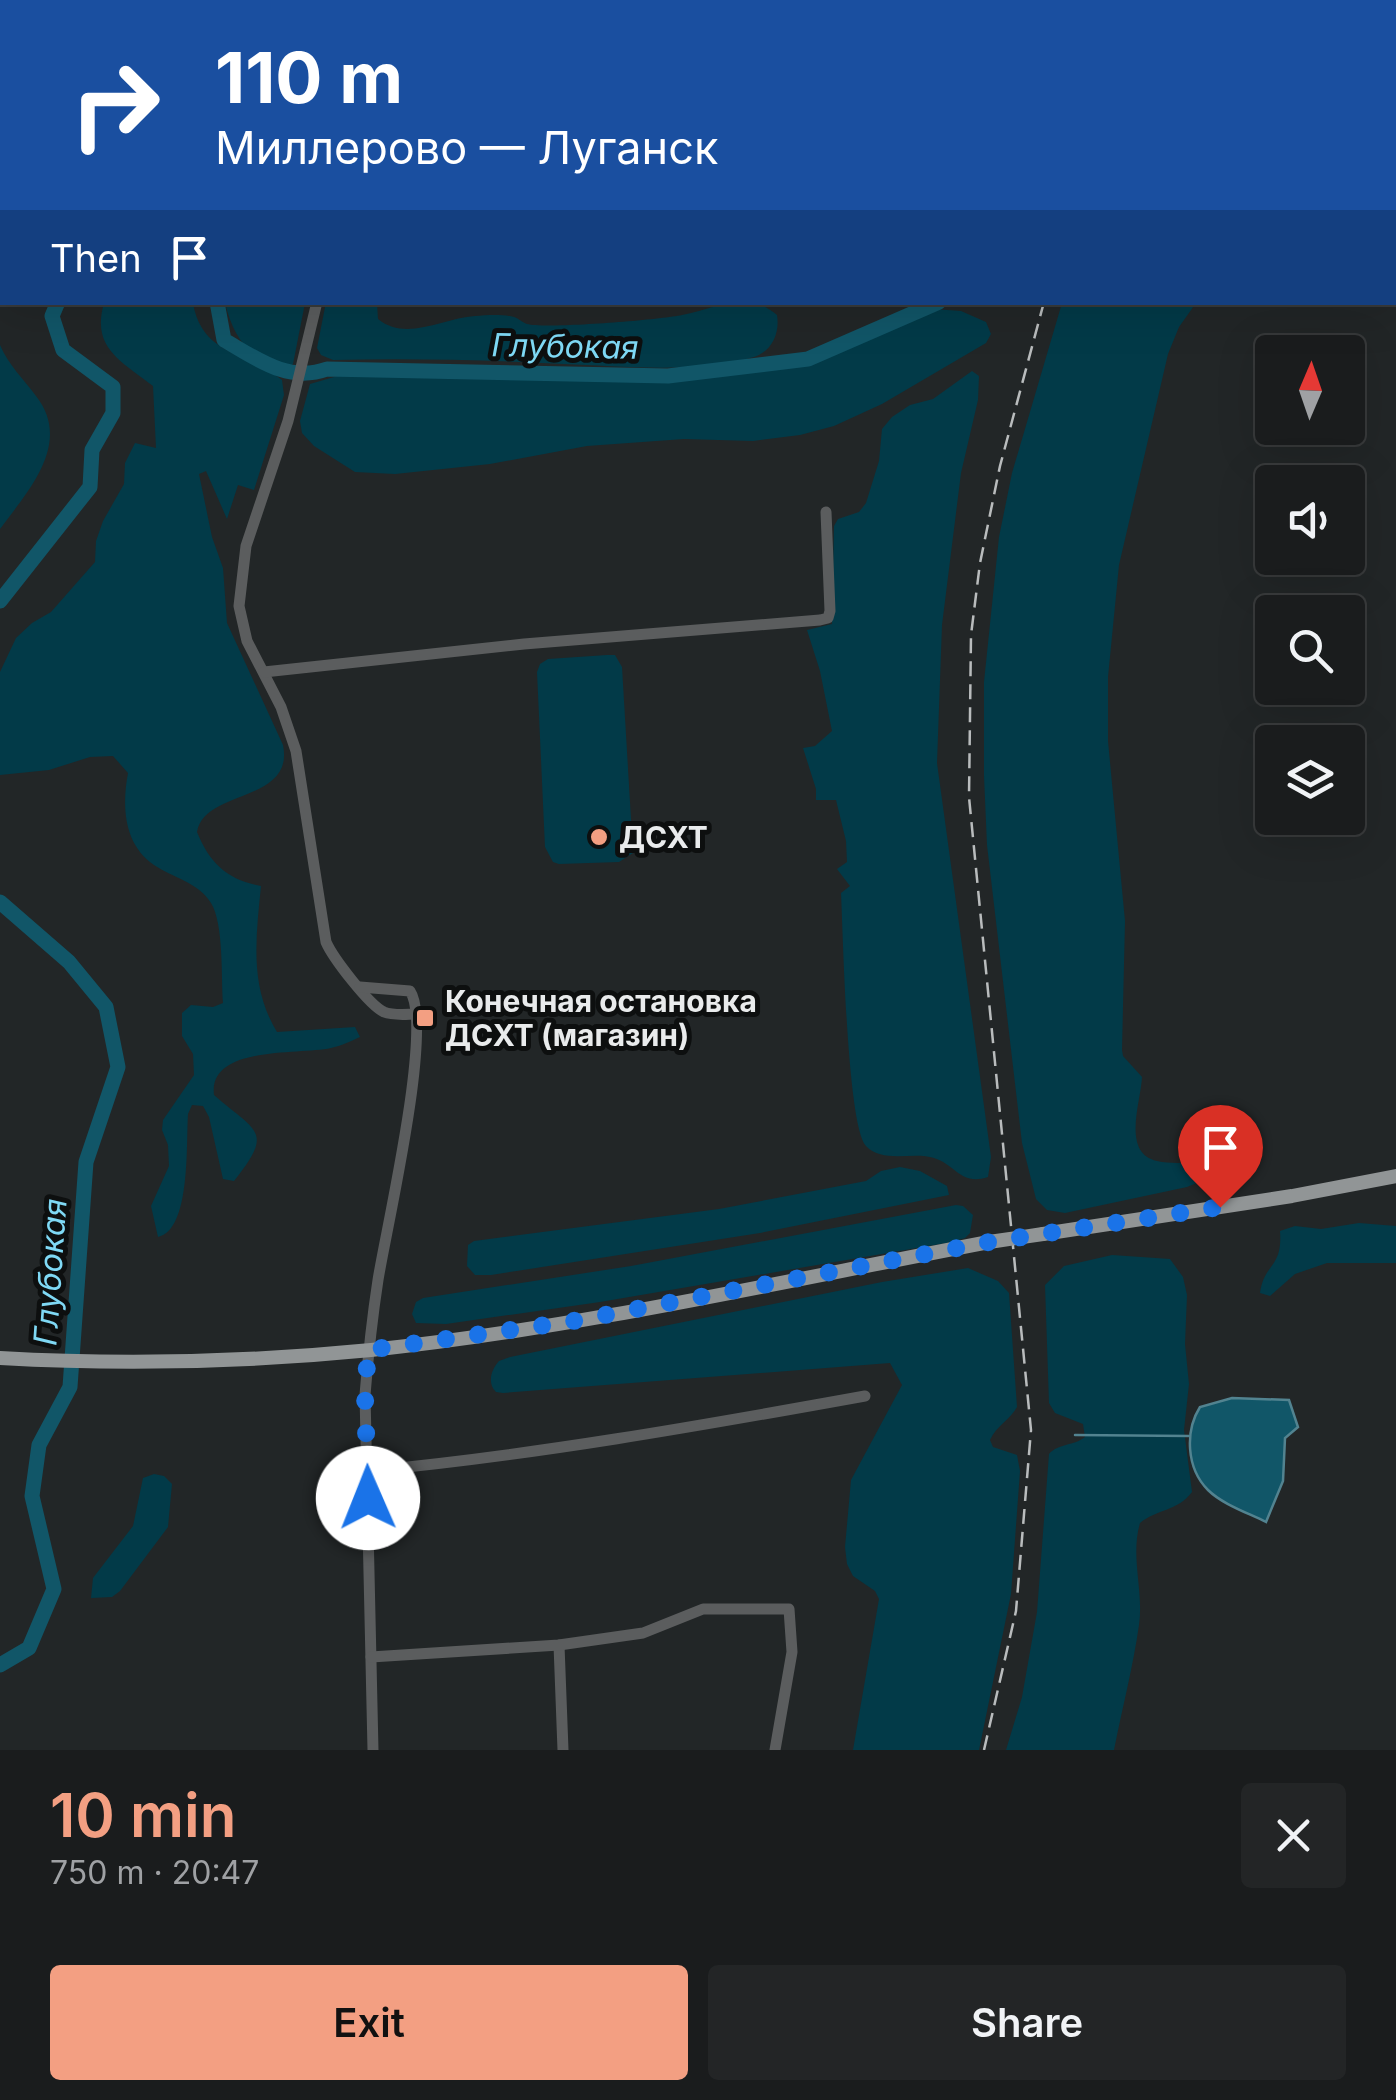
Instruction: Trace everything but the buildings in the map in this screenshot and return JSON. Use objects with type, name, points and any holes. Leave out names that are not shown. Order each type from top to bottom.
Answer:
[{"type":"main road","points":[[8,1359],[278,1357],[368,1350],[568,1322],[989,1242],[1292,1196],[1396,1176]]},
{"type":"street","points":[[316,305],[297,391],[244,557],[240,614],[246,641],[281,707],[296,751],[323,934],[334,958],[384,1012],[417,1014]]},
{"type":"street","points":[[264,672],[828,618],[826,512]]},
{"type":"street","points":[[360,987],[410,992],[417,1014],[412,1084],[368,1350],[365,1395],[373,1750]]},
{"type":"street","points":[[368,1470],[613,1442],[865,1396]]},
{"type":"street","points":[[371,1657],[559,1645],[643,1633],[703,1609],[790,1609],[792,1652],[775,1750]]},
{"type":"street","points":[[559,1645],[563,1750]]},
{"type":"shaded area","points":[[104,305],[194,305],[198,321],[217,344],[282,380],[284,395],[254,490],[238,485],[227,519],[206,471],[199,474],[223,568],[227,623],[283,745],[283,764],[276,777],[263,787],[215,808],[203,818],[197,832],[222,869],[239,880],[261,886],[256,942],[258,979],[277,1032],[355,1027],[360,1037],[331,1048],[259,1055],[225,1068],[216,1079],[214,1095],[250,1125],[257,1141],[254,1151],[234,1181],[223,1179],[209,1117],[203,1106],[192,1105],[181,1203],[169,1231],[158,1237],[151,1206],[169,1166],[163,1120],[194,1075],[193,1054],[182,1036],[182,1013],[191,1005],[213,1007],[223,1003],[215,912],[199,890],[154,865],[136,846],[125,811],[128,773],[113,756],[90,757],[49,770],[0,775],[0,672],[16,638],[51,612],[95,562],[96,541],[124,484],[125,463],[135,443],[156,448],[153,386],[112,352],[105,342],[101,318]]},
{"type":"shaded area","points":[[226,305],[305,305],[293,364],[289,367],[254,353],[233,327]]},
{"type":"shaded area","points":[[325,305],[377,305],[378,319],[400,329],[489,315],[514,317],[527,324],[578,325],[682,315],[723,305],[760,305],[777,315],[778,322],[776,335],[760,354],[709,366],[333,360],[321,355],[317,348]]},
{"type":"shaded area","points":[[1061,305],[1195,305],[1179,327],[1168,354],[1119,565],[1108,677],[1108,741],[1125,921],[1122,1050],[1142,1077],[1136,1137],[1146,1156],[1162,1162],[1197,1164],[1202,1170],[1199,1182],[1187,1187],[1065,1213],[1047,1210],[1036,1199],[1022,1143],[987,845],[984,682],[999,537],[1012,473]]},
{"type":"shaded area","points":[[934,309],[961,311],[986,322],[991,334],[986,343],[882,404],[834,426],[800,435],[753,441],[684,439],[587,446],[490,464],[395,474],[355,472],[314,446],[302,433],[300,421],[310,384],[341,375],[660,381],[782,369],[813,364]]},
{"type":"shaded area","points":[[0,345],[36,396],[50,431],[42,466],[0,529]]},
{"type":"shaded area","points":[[972,371],[979,376],[978,400],[961,473],[942,625],[937,763],[991,1157],[988,1177],[979,1179],[965,1177],[934,1158],[890,1156],[866,1146],[854,1104],[850,1067],[841,893],[850,886],[837,869],[847,862],[846,841],[836,800],[816,800],[803,748],[815,746],[832,731],[807,630],[832,624],[834,526],[838,519],[859,512],[866,503],[879,461],[882,429],[892,417],[910,405],[933,399]]},
{"type":"shaded area","points":[[615,655],[622,667],[633,853],[619,862],[559,864],[553,862],[545,847],[537,672],[548,659]]},
{"type":"shaded area","points":[[900,1167],[920,1171],[947,1186],[949,1195],[760,1233],[491,1275],[475,1275],[467,1266],[468,1245],[474,1241],[719,1209],[866,1181],[881,1171]]},
{"type":"shaded area","points":[[956,1205],[973,1215],[970,1233],[952,1242],[446,1324],[416,1323],[412,1314],[416,1302],[423,1298],[631,1266]]},
{"type":"shaded area","points":[[1359,1223],[1396,1226],[1396,1263],[1327,1263],[1295,1274],[1270,1296],[1260,1293],[1279,1252],[1280,1231],[1295,1226],[1321,1229]]},
{"type":"shaded area","points":[[1112,1255],[1170,1259],[1183,1277],[1189,1384],[1184,1430],[1192,1492],[1180,1503],[1140,1523],[1136,1548],[1139,1625],[1114,1750],[1006,1750],[1022,1697],[1037,1612],[1049,1454],[1085,1437],[1083,1424],[1055,1413],[1049,1403],[1045,1285],[1064,1266]]},
{"type":"shaded area","points":[[968,1268],[998,1281],[1009,1293],[1017,1407],[990,1440],[993,1447],[1017,1455],[1020,1471],[1011,1594],[979,1750],[853,1750],[879,1599],[875,1591],[853,1576],[847,1564],[851,1480],[902,1385],[890,1363],[503,1393],[493,1388],[491,1376],[499,1361],[510,1357]]},
{"type":"shaded area","points":[[1232,1398],[1289,1400],[1298,1427],[1285,1438],[1283,1481],[1266,1522],[1214,1495],[1195,1471],[1190,1438],[1200,1407]]},
{"type":"shaded area","points":[[164,1476],[172,1484],[168,1527],[120,1591],[112,1597],[91,1598],[93,1578],[133,1526],[143,1478]]},
{"type":"waterway","name":"Глубокая","points":[[0,601],[90,487],[92,450],[113,413],[113,387],[63,350],[52,316],[57,305]]},
{"type":"waterway","name":"Глубокая","points":[[218,305],[224,340],[286,371],[668,376],[808,359],[932,305]]},
{"type":"waterway","name":"Глубокая","points":[[0,902],[69,962],[106,1007],[118,1067],[86,1162],[70,1387],[39,1445],[32,1496],[54,1589],[29,1648],[0,1665]]},
{"type":"waterway","points":[[1075,1435],[1189,1436]]},
{"type":"railway","points":[[984,1750],[1016,1611],[1031,1430],[969,797],[971,635],[980,563],[1000,466],[1043,305]]},
{"type":"place","name":"ДСХТ","points":[[599,837]]},
{"type":"place","name":"Конечная остановка ДСХТ (магазин)","points":[[425,1018]]},
{"type":"route","points":[[368,1498],[368,1350],[568,1322],[989,1242],[1220,1207]]}]
